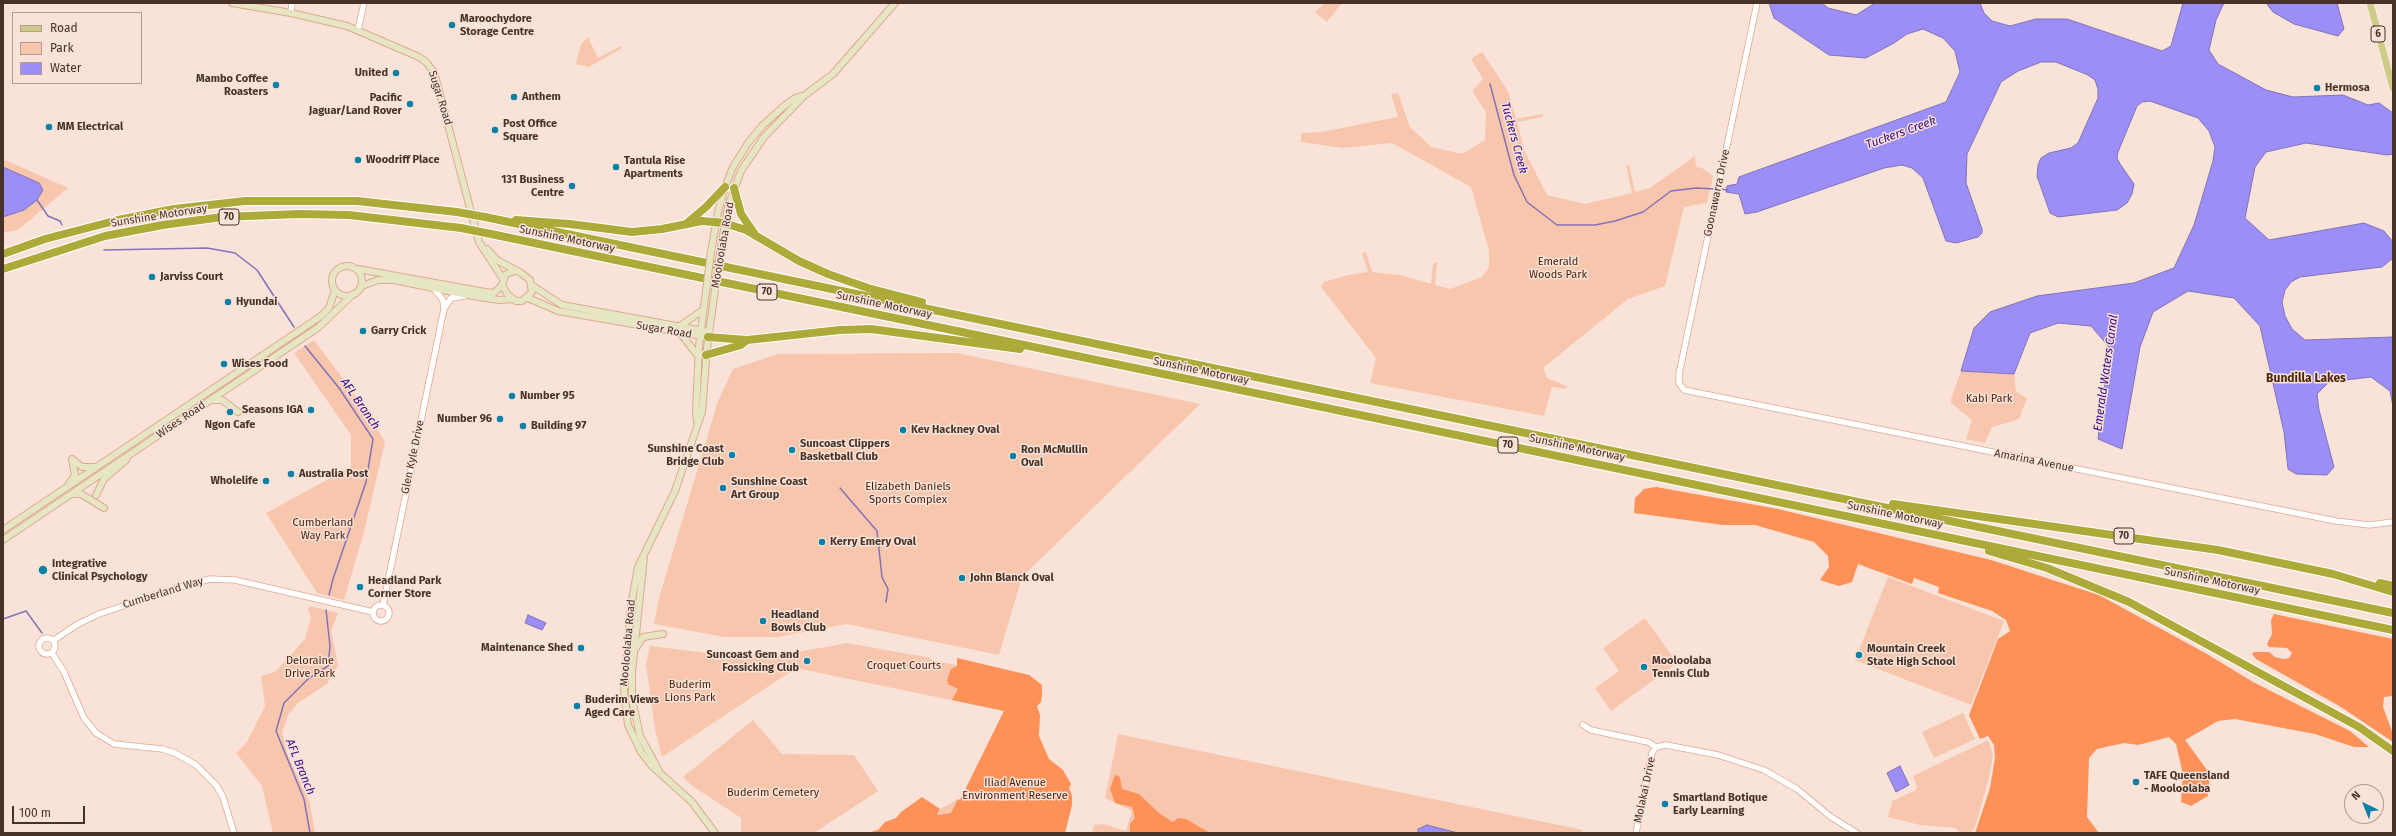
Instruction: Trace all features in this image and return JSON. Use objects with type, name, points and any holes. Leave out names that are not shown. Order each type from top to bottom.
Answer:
[{"type":"highway","points":[[686,223],[706,207],[725,187]]},
{"type":"highway","points":[[734,188],[741,214],[755,235]]},
{"type":"highway","name":"Sunshine Motorway","points":[[3,254],[51,237],[118,220],[174,209],[245,201],[357,201],[457,212],[2393,613]]},
{"type":"highway","name":"Sunshine Motorway","points":[[3,269],[105,236],[163,225],[222,217],[293,214],[349,215],[461,228],[2393,630]]},
{"type":"highway","points":[[508,222],[519,219],[632,232],[662,230],[686,223],[720,222],[755,235],[799,261],[840,279],[878,291],[980,315],[991,322]]},
{"type":"highway","points":[[709,335],[747,340],[840,330],[871,329],[1032,351],[1042,349]]},
{"type":"highway","points":[[702,356],[741,345],[747,340]]},
{"type":"highway","name":"70","points":[[1880,506],[1889,503],[2218,550],[2316,570],[2393,592]]},
{"type":"highway","name":"70","points":[[1973,542],[1981,549],[2071,577],[2129,602],[2359,727],[2393,751]]},
{"type":"highway","points":[[2365,584],[2376,583],[2393,586]]},
{"type":"main road","name":"Sugar Road","points":[[232,3],[291,13],[336,23],[358,30],[419,57],[434,72],[474,224]]},
{"type":"main road","points":[[805,95],[839,69],[895,3]]},
{"type":"main road","name":"6","points":[[2370,3],[2393,88]]},
{"type":"main road","name":"6","points":[[2386,66],[2393,79]]},
{"type":"main road","name":"Mooloolaba Road","points":[[702,356],[709,335],[720,253],[720,222],[725,187],[739,158],[762,126],[790,101],[805,95]]},
{"type":"main road","name":"Mooloolaba Road","points":[[715,833],[700,811],[647,760],[634,741],[627,718],[624,698],[625,666],[634,587],[640,563],[675,491],[697,421],[702,412],[702,356],[700,333],[711,252],[720,222],[734,188],[757,145],[805,95]]},
{"type":"main road","points":[[474,224],[479,242],[513,299]]},
{"type":"main road","name":"Sugar Road","points":[[482,242],[497,260],[515,271]]},
{"type":"main road","points":[[347,266],[358,269],[485,292],[494,292],[503,282],[506,274],[515,271],[526,276],[533,286],[528,298],[522,301],[467,296],[385,280],[362,286],[353,294],[344,295],[335,290],[332,282],[334,272],[347,266]]},
{"type":"main road","points":[[358,269],[362,276],[362,286]]},
{"type":"main road","name":"Sugar Road","points":[[533,286],[562,305],[680,326],[709,335]]},
{"type":"main road","name":"Wises Road","points":[[3,530],[321,316],[329,308],[335,290]]},
{"type":"main road","name":"Wises Road","points":[[3,540],[319,327],[353,294]]},
{"type":"main road","name":"Sugar Road","points":[[528,298],[558,311],[681,334],[700,333]]},
{"type":"main road","points":[[680,326],[703,310]]},
{"type":"main road","points":[[681,334],[702,356]]},
{"type":"main road","points":[[220,383],[226,389]]},
{"type":"main road","points":[[211,400],[222,400],[238,412]]},
{"type":"main road","points":[[96,495],[104,478],[120,467],[133,452]]},
{"type":"main road","points":[[65,488],[75,475],[72,459],[82,467],[96,467]]},
{"type":"main road","points":[[69,495],[81,494],[104,508]]},
{"type":"main road","name":"Mooloolaba Road","points":[[645,553],[631,680],[634,717],[645,748],[660,772]]},
{"type":"main road","points":[[633,658],[636,645],[642,637],[663,634]]},
{"type":"street","points":[[291,13],[292,3]]},
{"type":"street","points":[[358,30],[364,3]]},
{"type":"street","name":"Goonawarra Drive","points":[[1679,383],[1757,3]]},
{"type":"street","name":"Sugar Road","points":[[474,224],[482,242]]},
{"type":"street","points":[[435,290],[443,300],[444,309]]},
{"type":"street","points":[[444,309],[451,298],[467,296]]},
{"type":"street","name":"Glen Kyle Drive","points":[[383,605],[444,309]]},
{"type":"street","name":"Amarina Avenue","points":[[1679,383],[1684,390],[1692,393],[2336,521],[2369,525],[2393,522]]},
{"type":"street","name":"Cumberland Way","points":[[54,640],[78,624],[99,614],[205,579],[235,580],[373,612]]},
{"type":"street","points":[[383,605],[389,612],[386,619],[377,620],[373,612],[377,606],[383,605]]},
{"type":"street","points":[[46,638],[54,640],[56,646],[52,653],[44,654],[39,645],[41,640],[46,638]]},
{"type":"street","points":[[52,653],[64,672],[84,718],[96,734],[114,744],[162,749],[175,753],[196,765],[216,785],[223,797],[234,833]]},
{"type":"street","points":[[1583,725],[1591,730],[1648,742],[1656,747],[1666,745],[1718,755],[1764,770],[1797,789],[1831,817],[1857,833]]},
{"type":"street","name":"Molakai Drive","points":[[1636,833],[1652,753],[1656,747]]},
{"type":"green space","points":[[1325,3],[1342,3],[1327,22],[1315,12]]},
{"type":"green space","points":[[588,37],[598,58],[621,46],[622,48],[589,67],[576,64],[581,44]]},
{"type":"green space","name":"Emerald Woods Park","points":[[1482,52],[1508,91],[1516,119],[1542,114],[1543,117],[1517,122],[1525,152],[1547,195],[1585,204],[1632,193],[1626,165],[1629,165],[1635,192],[1650,188],[1695,156],[1696,167],[1702,168],[1713,176],[1707,203],[1684,207],[1665,286],[1628,299],[1543,368],[1547,378],[1567,386],[1566,389],[1552,387],[1544,416],[1370,383],[1376,358],[1321,287],[1324,282],[1348,275],[1368,272],[1362,253],[1366,252],[1372,272],[1400,275],[1431,284],[1433,264],[1437,262],[1435,285],[1450,289],[1482,277],[1489,267],[1489,251],[1471,187],[1392,143],[1343,148],[1301,142],[1301,133],[1322,132],[1398,117],[1391,94],[1398,93],[1410,127],[1431,147],[1462,154],[1485,140],[1486,112],[1472,91],[1483,79],[1471,59]]},
{"type":"green space","points":[[3,159],[68,188],[18,230],[3,233]]},
{"type":"green space","name":"Cumberland Way Park","points":[[314,340],[364,407],[385,442],[364,532],[344,600],[317,593],[266,513],[351,467],[351,435],[294,353]]},
{"type":"green space","name":"Elizabeth Daniels Sports Complex","points":[[957,353],[1200,404],[1022,577],[999,655],[847,624],[778,637],[724,637],[654,624],[659,598],[718,401],[733,369],[778,354]]},
{"type":"green space","name":"Kabi Park","points":[[1961,371],[2014,374],[2016,392],[2027,398],[2019,419],[1992,427],[1985,443],[1966,439],[1972,420],[1950,402]]},
{"type":"green space","points":[[1656,487],[1778,509],[1991,560],[2099,595],[2207,654],[2253,682],[2350,731],[2369,747],[2354,747],[2315,734],[2235,719],[2218,721],[2185,740],[2210,774],[2208,796],[2191,806],[2181,802],[2183,774],[2176,744],[2169,737],[2138,745],[2124,743],[2097,749],[2089,758],[2087,817],[2099,833],[1975,833],[1990,788],[1995,758],[1994,745],[1988,736],[1980,739],[1969,715],[1998,639],[2010,631],[2006,620],[1992,611],[1938,593],[1939,587],[1914,578],[1912,584],[1858,564],[1852,582],[1839,586],[1820,580],[1829,567],[1828,556],[1814,542],[1755,525],[1723,525],[1634,513],[1635,498],[1644,489]]},
{"type":"green space","points":[[1888,577],[2004,621],[1971,705],[1855,660]]},
{"type":"green space","name":"Deloraine Drive Park","points":[[310,606],[338,613],[331,631],[338,665],[327,684],[299,702],[288,715],[282,733],[288,756],[310,803],[315,833],[273,833],[262,786],[236,753],[247,742],[265,706],[261,676],[275,672],[305,639],[311,617],[308,609]]},
{"type":"green space","points":[[2274,614],[2393,639],[2392,696],[2384,697],[2383,707],[2393,734],[2393,742],[2341,707],[2256,659],[2252,654],[2254,652],[2269,652],[2275,657],[2283,659],[2289,658],[2292,653],[2287,648],[2269,647],[2267,644],[2272,634],[2271,620]]},
{"type":"green space","name":"Mooloolaba Tennis Club","points":[[1645,618],[1677,663],[1611,711],[1595,688],[1619,671],[1603,648]]},
{"type":"green space","points":[[847,643],[931,658],[931,660],[1034,681],[1034,717],[1039,748],[1068,783],[874,833],[924,799],[940,809],[958,799],[960,800],[1004,711],[796,668],[662,757],[655,730],[646,664],[650,646],[723,655],[782,655]]},
{"type":"green space","name":"Iliad Avenue Environment Reserve","points":[[957,658],[1029,675],[1042,685],[1041,702],[1037,706],[1040,715],[1039,736],[1049,759],[1063,770],[1071,784],[1069,788],[1072,796],[1072,805],[1065,833],[867,833],[878,830],[885,822],[896,818],[901,812],[922,797],[940,809],[937,814],[939,815],[951,813],[958,799],[960,800],[1004,711],[952,700],[958,689],[948,684],[947,680],[951,669],[957,666]]},
{"type":"green space","points":[[1963,713],[1975,739],[1934,758],[1922,732]]},
{"type":"green space","name":"Buderim Cemetery","points":[[753,720],[782,754],[854,755],[878,791],[814,833],[741,833],[741,818],[691,785],[683,777]]},
{"type":"green space","points":[[1118,734],[1583,830],[1582,833],[1092,833],[1094,825],[1104,824],[1126,831],[1132,811],[1105,798]]},
{"type":"green space","points":[[1988,740],[1993,755],[1989,778],[1975,827],[1970,833],[1960,833],[1956,828],[1920,825],[1888,817],[1892,801],[1916,790],[1917,787],[1913,776]]},
{"type":"green space","points":[[1115,775],[1120,777],[1122,789],[1139,794],[1160,814],[1173,822],[1178,818],[1186,819],[1210,833],[1130,833],[1130,824],[1135,818],[1132,807],[1115,803],[1110,789]]},
{"type":"water","name":"Emerald Waters Canal","points":[[1769,3],[1822,3],[1828,8],[1856,15],[1875,3],[1980,3],[1984,13],[1992,21],[2010,26],[2036,19],[2067,19],[2162,51],[2171,46],[2183,3],[2224,3],[2216,20],[2209,50],[2218,64],[2266,90],[2293,97],[2343,95],[2368,105],[2379,103],[2393,113],[2393,154],[2387,155],[2306,143],[2266,152],[2255,167],[2245,218],[2269,240],[2364,223],[2384,231],[2393,242],[2393,258],[2382,267],[2300,277],[2291,282],[2285,290],[2282,302],[2285,316],[2292,329],[2305,340],[2393,337],[2393,406],[2390,391],[2371,377],[2329,382],[2317,394],[2319,410],[2334,467],[2327,475],[2296,474],[2288,469],[2284,432],[2260,326],[2234,298],[2188,291],[2153,312],[2140,347],[2122,449],[2098,439],[2109,347],[2091,326],[2058,323],[2030,333],[2014,374],[1961,371],[1974,328],[1990,312],[2037,296],[2134,283],[2174,268],[2194,225],[2213,161],[2215,147],[2209,131],[2198,118],[2150,101],[2142,102],[2137,106],[2118,152],[2117,158],[2134,184],[2132,194],[2127,203],[2117,210],[2058,217],[2050,213],[2037,176],[2038,165],[2041,158],[2049,153],[2071,148],[2078,143],[2098,98],[2098,89],[2095,80],[2088,75],[2056,62],[2041,62],[2018,71],[2001,82],[1967,154],[1966,183],[1982,229],[1982,233],[1978,237],[1956,243],[1946,241],[1923,178],[1912,168],[1902,165],[1884,168],[1757,212],[1745,214],[1739,194],[1726,192],[1727,186],[1737,184],[1739,177],[1946,102],[1960,72],[1955,51],[1943,38],[1923,29],[1907,34],[1866,58],[1829,55],[1774,18]]},
{"type":"water","points":[[2266,3],[2337,3],[2344,29],[2338,36],[2294,24],[2273,12]]},
{"type":"water","points":[[3,167],[39,183],[43,190],[37,200],[24,210],[3,217]]},
{"type":"water","points":[[528,615],[546,623],[542,630],[525,623]]},
{"type":"water","points":[[1900,766],[1909,785],[1896,792],[1887,773]]},
{"type":"water","points":[[1427,825],[1458,833],[1418,833],[1418,829]]},
{"type":"waterway","name":"Tuckers Creek","points":[[1490,84],[1514,175],[1527,202],[1557,225],[1595,225],[1615,221],[1643,212],[1671,191],[1696,188],[1716,189]]},
{"type":"waterway","name":"Tuckers Creek","points":[[1720,189],[1728,190]]},
{"type":"waterway","name":"AFL Branch","points":[[37,200],[48,216],[60,221],[62,225]]},
{"type":"waterway","name":"AFL Branch","points":[[104,250],[207,248],[235,253],[257,270],[294,327]]},
{"type":"waterway","name":"AFL Branch","points":[[305,346],[339,388],[373,439],[366,482],[329,595]]},
{"type":"waterway","points":[[840,488],[877,531],[882,577],[888,589],[886,602]]},
{"type":"waterway","name":"AFL Branch","points":[[310,833],[304,799],[276,731],[284,703],[308,679],[328,666],[330,646],[326,610]]},
{"type":"waterway","points":[[3,619],[26,611],[42,633]]},
{"type":"place","name":"Maroochydore Storage Centre","points":[[452,25]]},
{"type":"place","name":"United","points":[[396,73]]},
{"type":"place","name":"Mambo Coffee Roasters","points":[[276,85]]},
{"type":"place","name":"Hermosa","points":[[2317,88]]},
{"type":"place","name":"Anthem","points":[[514,97]]},
{"type":"place","name":"Pacific Jaguar/Land Rover","points":[[410,104]]},
{"type":"place","name":"MM Electrical","points":[[49,127]]},
{"type":"place","name":"Post Office Square","points":[[495,130]]},
{"type":"place","name":"Woodriff Place","points":[[358,160]]},
{"type":"place","name":"Tantula Rise Apartments","points":[[616,167]]},
{"type":"place","name":"131 Business Centre","points":[[572,186]]},
{"type":"place","name":"Jarviss Court","points":[[152,277]]},
{"type":"place","name":"Hyundai","points":[[228,302]]},
{"type":"place","name":"Garry Crick","points":[[363,331]]},
{"type":"place","name":"Wises Food","points":[[224,364]]},
{"type":"place","name":"Number 95","points":[[512,396]]},
{"type":"place","name":"Seasons IGA","points":[[311,410]]},
{"type":"place","name":"Ngon Cafe","points":[[230,412]]},
{"type":"place","name":"Number 96","points":[[500,419]]},
{"type":"place","name":"Building 97","points":[[523,426]]},
{"type":"place","name":"Kev Hackney Oval","points":[[903,430]]},
{"type":"place","name":"Suncoast Clippers Basketball Club","points":[[792,450]]},
{"type":"place","name":"Sunshine Coast Bridge Club","points":[[732,455]]},
{"type":"place","name":"Ron McMullin Oval","points":[[1013,456]]},
{"type":"place","name":"Australia Post","points":[[291,474]]},
{"type":"place","name":"Wholelife","points":[[266,481]]},
{"type":"place","name":"Sunshine Coast Art Group","points":[[723,488]]},
{"type":"place","name":"Kerry Emery Oval","points":[[822,542]]},
{"type":"place","name":"Integrative Clinical Psychology","points":[[43,570]]},
{"type":"place","name":"John Blanck Oval","points":[[962,578]]},
{"type":"place","name":"Headland Park Corner Store","points":[[360,587]]},
{"type":"place","name":"Headland Bowls Club","points":[[763,621]]},
{"type":"place","name":"Maintenance Shed","points":[[581,648]]},
{"type":"place","name":"Mountain Creek State High School","points":[[1859,655]]},
{"type":"place","name":"Suncoast Gem and Fossicking Club","points":[[807,661]]},
{"type":"place","name":"Mooloolaba Tennis Club","points":[[1644,667]]},
{"type":"place","name":"Buderim Views Aged Care","points":[[577,706]]},
{"type":"place","name":"TAFE Queensland - Mooloolaba","points":[[2136,782]]},
{"type":"place","name":"Smartland Botique Early Learning","points":[[1665,804]]},
{"type":"district","name":"Bundilla Lakes","points":[[2306,379]]},
{"type":"park label","name":"Croquet Courts","points":[[904,666]]},
{"type":"park label","name":"Buderim Lions Park","points":[[690,691]]}]
